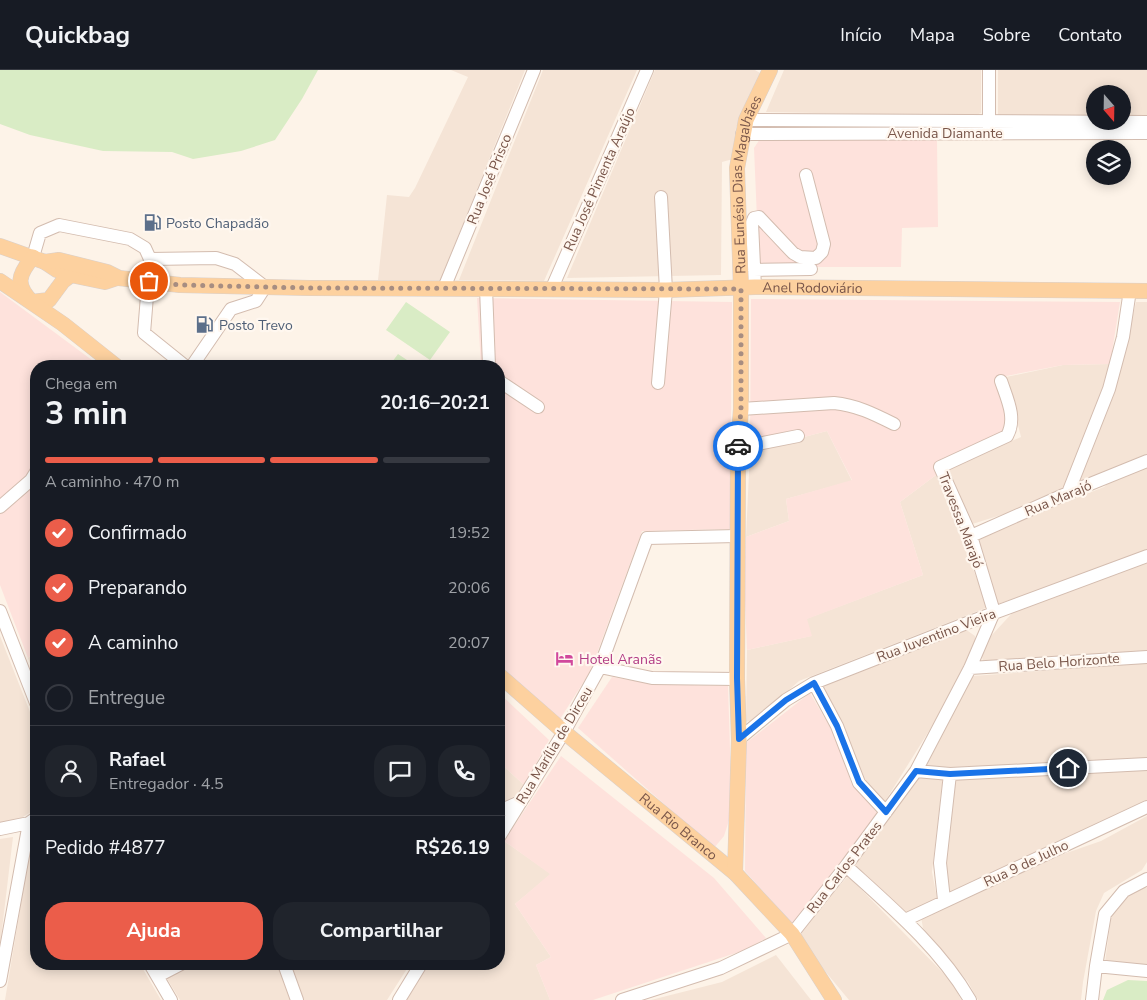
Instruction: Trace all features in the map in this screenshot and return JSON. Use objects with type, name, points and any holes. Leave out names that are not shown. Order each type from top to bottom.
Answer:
[{"type":"main road","name":"Rua Eunésio Dias Magalhães","points":[[735,873],[739,739],[737,678],[738,448],[748,288],[737,168],[744,127],[770,70]]},
{"type":"main road","name":"Anel Rodoviário","points":[[0,246],[39,259],[57,270],[71,275],[104,282],[119,278],[180,285],[666,290],[748,288],[1147,291]]},
{"type":"main road","name":"Anel Rodoviário","points":[[39,259],[60,260],[107,272],[119,278]]},
{"type":"main road","points":[[32,302],[20,285],[21,276],[26,265],[39,259]]},
{"type":"main road","points":[[32,302],[48,300],[54,295],[63,281],[71,275]]},
{"type":"main road","points":[[0,281],[63,324],[107,360]]},
{"type":"main road","points":[[54,295],[55,312],[63,324]]},
{"type":"main road","name":"Rua Rio Branco","points":[[505,679],[564,732],[735,873],[792,934],[834,1000]]},
{"type":"street","name":"Rua José Prisco","points":[[444,288],[534,70]]},
{"type":"street","name":"Rua José Pimenta Araújo","points":[[552,288],[647,70]]},
{"type":"street","points":[[989,70],[989,128]]},
{"type":"street","name":"Avenida Diamante","points":[[989,128],[1147,122]]},
{"type":"street","name":"Avenida Diamante","points":[[744,127],[989,128],[1147,133]]},
{"type":"street","points":[[748,288],[754,270],[752,220],[756,217],[759,217],[793,253],[800,257],[816,258],[822,252],[824,244],[806,175]]},
{"type":"street","points":[[658,383],[666,290],[661,196]]},
{"type":"street","points":[[39,259],[40,234],[60,225],[130,239],[145,248],[150,259],[144,333],[178,360]]},
{"type":"street","points":[[150,259],[216,258],[235,264],[264,287],[256,301],[231,309],[196,360]]},
{"type":"street","points":[[754,270],[811,269]]},
{"type":"street","points":[[486,288],[489,360]]},
{"type":"street","points":[[1068,493],[1111,381],[1123,337],[1130,290]]},
{"type":"street","name":"Travessa Marajó","points":[[994,612],[971,536],[940,467],[1007,436],[1012,427],[1012,418],[1001,381]]},
{"type":"street","points":[[505,385],[538,407]]},
{"type":"street","points":[[741,409],[834,403],[847,404],[894,424]]},
{"type":"street","points":[[738,448],[798,436]]},
{"type":"street","name":"Rua Marajó","points":[[971,536],[1068,493],[1147,461]]},
{"type":"street","points":[[0,507],[30,481]]},
{"type":"street","name":"Rua Marília de Dirceu","points":[[505,827],[564,732],[600,667],[648,538],[737,536]]},
{"type":"street","name":"Rua Juventino Vieira","points":[[739,739],[786,700],[814,683],[994,612],[1147,556]]},
{"type":"street","points":[[0,612],[30,688]]},
{"type":"street","name":"Rua Carlos Prates","points":[[622,1000],[721,968],[792,934],[846,866],[916,771],[970,668],[994,612]]},
{"type":"street","points":[[966,623],[974,627],[980,635],[981,644]]},
{"type":"street","name":"Rua Belo Horizonte","points":[[970,668],[1147,657]]},
{"type":"street","points":[[600,667],[652,678],[737,678]]},
{"type":"street","points":[[814,683],[837,726],[859,782],[886,812]]},
{"type":"street","points":[[916,771],[950,774],[1147,764]]},
{"type":"street","points":[[944,900],[940,863],[950,774]]},
{"type":"street","points":[[505,808],[520,802]]},
{"type":"street","name":"Rua 9 de Julho","points":[[905,920],[944,900],[1147,807]]},
{"type":"street","points":[[0,829],[30,821]]},
{"type":"street","points":[[0,981],[30,830]]},
{"type":"street","points":[[846,866],[905,920],[958,980],[970,1000]]},
{"type":"street","points":[[1092,1000],[1104,914],[1124,891],[1147,879]]},
{"type":"street","points":[[1096,966],[1147,972]]},
{"type":"street","points":[[154,970],[170,1000]]},
{"type":"street","points":[[158,976],[169,970]]},
{"type":"street","points":[[286,970],[296,1000]]},
{"type":"street","points":[[398,1000],[417,970]]},
{"type":"shaded area","points":[[451,70],[525,70],[440,281],[378,280],[387,195],[409,197],[415,188],[468,77]]},
{"type":"shaded area","points":[[543,70],[637,70],[544,281],[459,280]]},
{"type":"shaded area","points":[[655,70],[755,70],[760,73],[736,128],[733,159],[722,162],[721,275],[567,278]]},
{"type":"shaded area","points":[[784,70],[981,70],[981,113],[974,116],[766,112]]},
{"type":"shaded area","points":[[998,70],[1147,70],[1147,115],[1131,115],[1131,85],[1086,85],[1086,115],[998,115]]},
{"type":"shaded area","points":[[760,139],[937,140],[938,227],[902,228],[901,267],[759,267],[754,148]]},
{"type":"shaded area","points":[[0,292],[92,360],[30,360],[30,656],[28,658],[0,585]]},
{"type":"shaded area","points":[[477,298],[732,302],[730,529],[642,531],[590,672],[560,719],[505,669],[505,360],[481,360]]},
{"type":"shaded area","points":[[751,299],[1120,302],[1110,364],[1063,365],[996,378],[1008,423],[1004,434],[934,464],[936,475],[900,502],[923,575],[807,619],[812,636],[747,650],[744,576],[746,537],[789,521],[786,499],[852,480],[827,431],[750,451]]},
{"type":"shaded area","points":[[1136,302],[1147,302],[1147,455],[1075,484],[1116,385]]},
{"type":"shaded area","points":[[1110,364],[1106,385],[1066,486],[1014,511],[969,525],[945,470],[1021,437],[1006,377],[1063,365]]},
{"type":"shaded area","points":[[827,431],[852,481],[786,499],[789,521],[746,537],[750,451]]},
{"type":"shaded area","points":[[1147,466],[1147,552],[998,604],[979,540],[1020,520],[1104,487],[1111,481]]},
{"type":"shaded area","points":[[936,475],[988,607],[799,681],[756,719],[746,722],[747,650],[811,636],[806,619],[923,575],[900,502]]},
{"type":"shaded area","points":[[1147,563],[1147,652],[983,662],[981,650],[1015,610]]},
{"type":"shaded area","points":[[965,629],[975,636],[975,646],[942,710],[884,803],[868,787],[862,776],[823,688],[825,685]]},
{"type":"shaded area","points":[[0,636],[30,712],[30,813],[16,821],[0,824]]},
{"type":"shaded area","points":[[1147,663],[1147,761],[922,768],[973,676]]},
{"type":"shaded area","points":[[612,677],[652,684],[728,686],[732,811],[724,836],[714,848],[578,728]]},
{"type":"shaded area","points":[[810,693],[841,746],[851,783],[878,814],[792,924],[745,871],[746,743]]},
{"type":"shaded area","points":[[505,699],[549,740],[524,785],[505,768]]},
{"type":"shaded area","points":[[561,756],[714,878],[766,938],[745,950],[593,1000],[550,1000],[536,965],[551,957],[515,904],[550,874],[505,842]]},
{"type":"shaded area","points":[[1147,767],[1147,803],[950,892],[946,880],[946,846],[948,815],[956,779]]},
{"type":"shaded area","points":[[505,768],[524,785],[519,794],[505,801]]},
{"type":"shaded area","points":[[920,776],[943,776],[932,872],[937,898],[905,915],[853,866]]},
{"type":"shaded area","points":[[1147,816],[1147,862],[1142,870],[1104,893],[1096,911],[1081,1000],[978,1000],[968,982],[923,928],[921,917],[1052,858],[1101,841]]},
{"type":"shaded area","points":[[13,837],[0,946],[0,839]]},
{"type":"shaded area","points":[[505,842],[551,874],[515,904],[551,957],[536,965],[550,1000],[403,1000],[422,970],[505,970]]},
{"type":"shaded area","points":[[30,850],[30,970],[144,970],[161,1000],[5,1000]]},
{"type":"shaded area","points":[[848,876],[953,983],[961,1000],[849,1000],[800,941],[803,927]]},
{"type":"shaded area","points":[[1143,887],[1147,888],[1147,966],[1105,962],[1112,911],[1125,896]]},
{"type":"shaded area","points":[[776,955],[811,1000],[651,1000],[722,982]]},
{"type":"shaded area","points":[[179,970],[280,970],[291,1000],[180,1000],[166,977]]},
{"type":"shaded area","points":[[293,970],[406,970],[387,1000],[303,1000]]},
{"type":"green space","points":[[0,70],[318,70],[302,99],[275,140],[241,151],[193,159],[172,152],[103,151],[30,135],[0,124]]},
{"type":"green space","points":[[406,302],[450,332],[430,360],[386,330]]},
{"type":"green space","points":[[398,354],[407,360],[394,360]]},
{"type":"green space","points":[[1128,980],[1147,981],[1147,1000],[1103,1000],[1107,990]]},
{"type":"way so far","points":[[149,281],[180,285],[310,288],[741,289],[741,409],[738,446]]},
{"type":"place","name":"Posto Chapadão","points":[[152,223]]},
{"type":"place","name":"Posto Trevo","points":[[205,325]]},
{"type":"place","name":"Hotel Aranãs","points":[[565,659]]},
{"type":"route","points":[[738,446],[737,678],[739,739],[786,700],[814,683],[837,726],[859,782],[886,812],[916,771],[950,774],[1068,768]]}]
